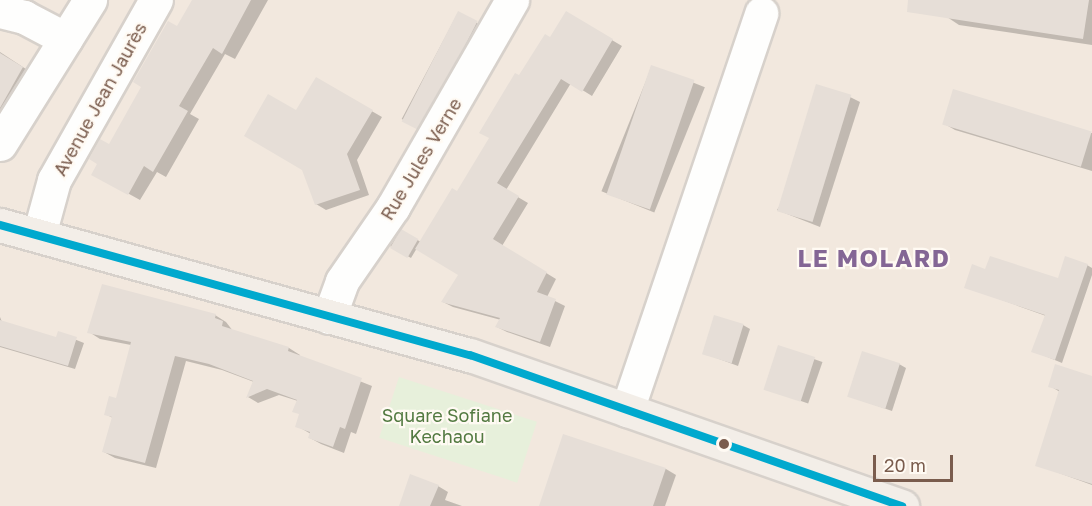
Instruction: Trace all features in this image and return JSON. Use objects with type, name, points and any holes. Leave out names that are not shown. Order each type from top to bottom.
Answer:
[{"type":"main road","points":[[0,225],[470,355],[894,505]]},
{"type":"street","points":[[0,144],[90,0]]},
{"type":"street","name":"Avenue Jean Jaurès","points":[[39,235],[54,180],[156,0]]},
{"type":"street","name":"Rue Jules Verne","points":[[329,316],[342,281],[393,207],[512,0]]},
{"type":"street","points":[[0,11],[24,17],[66,39]]},
{"type":"street","points":[[627,410],[760,13]]},
{"type":"shaded area","points":[[0,0],[1092,0],[1092,506],[0,506]]},
{"type":"green space","name":"Square Sofiane Kechaou","points":[[399,377],[537,422],[517,483],[379,438]]},
{"type":"building","points":[[192,0],[251,0],[222,54],[213,48],[179,106],[188,111],[153,172],[144,166],[128,195],[91,175],[97,164],[89,159],[100,139],[109,144],[141,87],[133,82],[168,21],[177,26]]},
{"type":"building","points":[[908,0],[1089,0],[1083,39],[907,12]]},
{"type":"building","points":[[458,11],[478,21],[421,131],[402,121]]},
{"type":"building","points":[[566,11],[613,39],[582,92],[561,79],[497,183],[519,196],[493,239],[547,272],[537,292],[556,299],[540,342],[495,327],[500,318],[441,302],[458,275],[415,249],[452,188],[457,191],[489,138],[479,133],[515,73],[519,75],[545,34],[550,37]]},
{"type":"building","points":[[0,53],[23,67],[0,108]]},
{"type":"building","points":[[651,65],[694,80],[650,210],[606,195]]},
{"type":"building","points":[[316,77],[373,110],[347,154],[360,190],[315,205],[302,170],[244,136],[268,94],[296,110]]},
{"type":"building","points":[[816,84],[851,95],[812,222],[777,211]]},
{"type":"building","points":[[953,89],[1092,131],[1081,167],[942,124]]},
{"type":"building","points":[[401,229],[418,239],[407,258],[390,248]]},
{"type":"building","points":[[990,256],[1058,278],[1065,256],[1088,264],[1055,360],[1031,352],[1045,315],[964,288],[972,264],[985,269]]},
{"type":"building","points":[[102,284],[216,314],[215,318],[223,321],[222,326],[289,347],[288,351],[362,378],[345,429],[340,427],[333,447],[308,438],[310,432],[295,427],[299,414],[292,412],[297,400],[267,389],[246,398],[253,381],[209,364],[175,356],[145,463],[102,452],[112,417],[104,415],[109,396],[116,398],[131,342],[87,333]]},
{"type":"building","points":[[714,315],[744,324],[732,363],[702,354]]},
{"type":"building","points":[[0,320],[56,337],[58,331],[77,337],[68,366],[0,346]]},
{"type":"building","points":[[778,345],[815,357],[801,402],[763,390]]},
{"type":"building","points":[[862,351],[900,363],[885,409],[847,397]]},
{"type":"building","points":[[1055,364],[1092,376],[1092,484],[1035,466],[1059,390],[1048,387]]},
{"type":"building","points":[[563,434],[666,468],[653,506],[539,506]]},
{"type":"building","points":[[410,474],[439,485],[430,506],[399,506]]},
{"type":"transit line","points":[[0,225],[470,355],[902,506]]},
{"type":"district","name":"LE MOLARD","points":[[874,258]]}]
